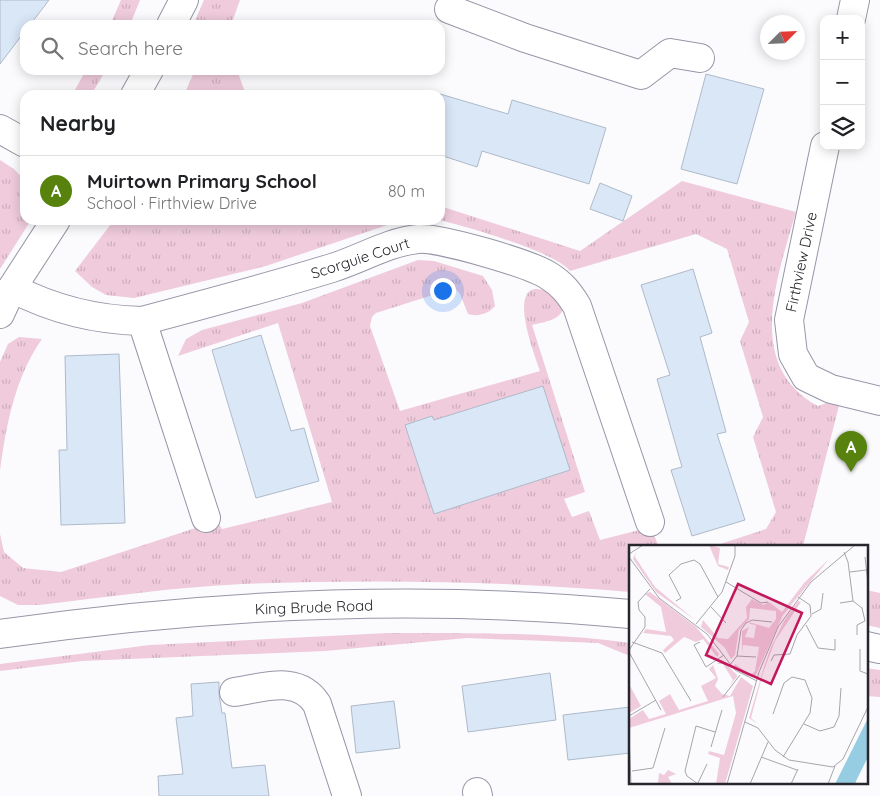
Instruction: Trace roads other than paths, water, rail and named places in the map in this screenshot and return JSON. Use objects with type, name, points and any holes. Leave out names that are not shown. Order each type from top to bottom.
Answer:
[{"type":"street","points":[[174,20],[184,0]]},
{"type":"street","points":[[852,15],[855,0]]},
{"type":"street","points":[[447,12],[641,75],[670,53],[700,58]]},
{"type":"street","points":[[138,90],[146,75]]},
{"type":"street","points":[[0,129],[20,140]]},
{"type":"street","name":"Firthview Drive","points":[[824,150],[789,320],[793,354],[806,377],[831,389],[880,401]]},
{"type":"street","points":[[0,314],[12,288],[53,225]]},
{"type":"street","name":"Scorguie Court","points":[[12,288],[41,303],[79,314],[111,320],[142,321],[333,268],[399,242],[421,239],[479,250],[548,275],[566,288],[577,306],[650,522]]},
{"type":"street","points":[[142,321],[206,518]]},
{"type":"street","name":"King Brude Road","points":[[0,634],[68,624],[168,615],[356,604],[445,604],[629,614]]},
{"type":"street","points":[[234,692],[283,685],[300,687],[310,693],[317,704],[347,796]]},
{"type":"place","name":"Muirtown Primary School","points":[[851,472]]}]
